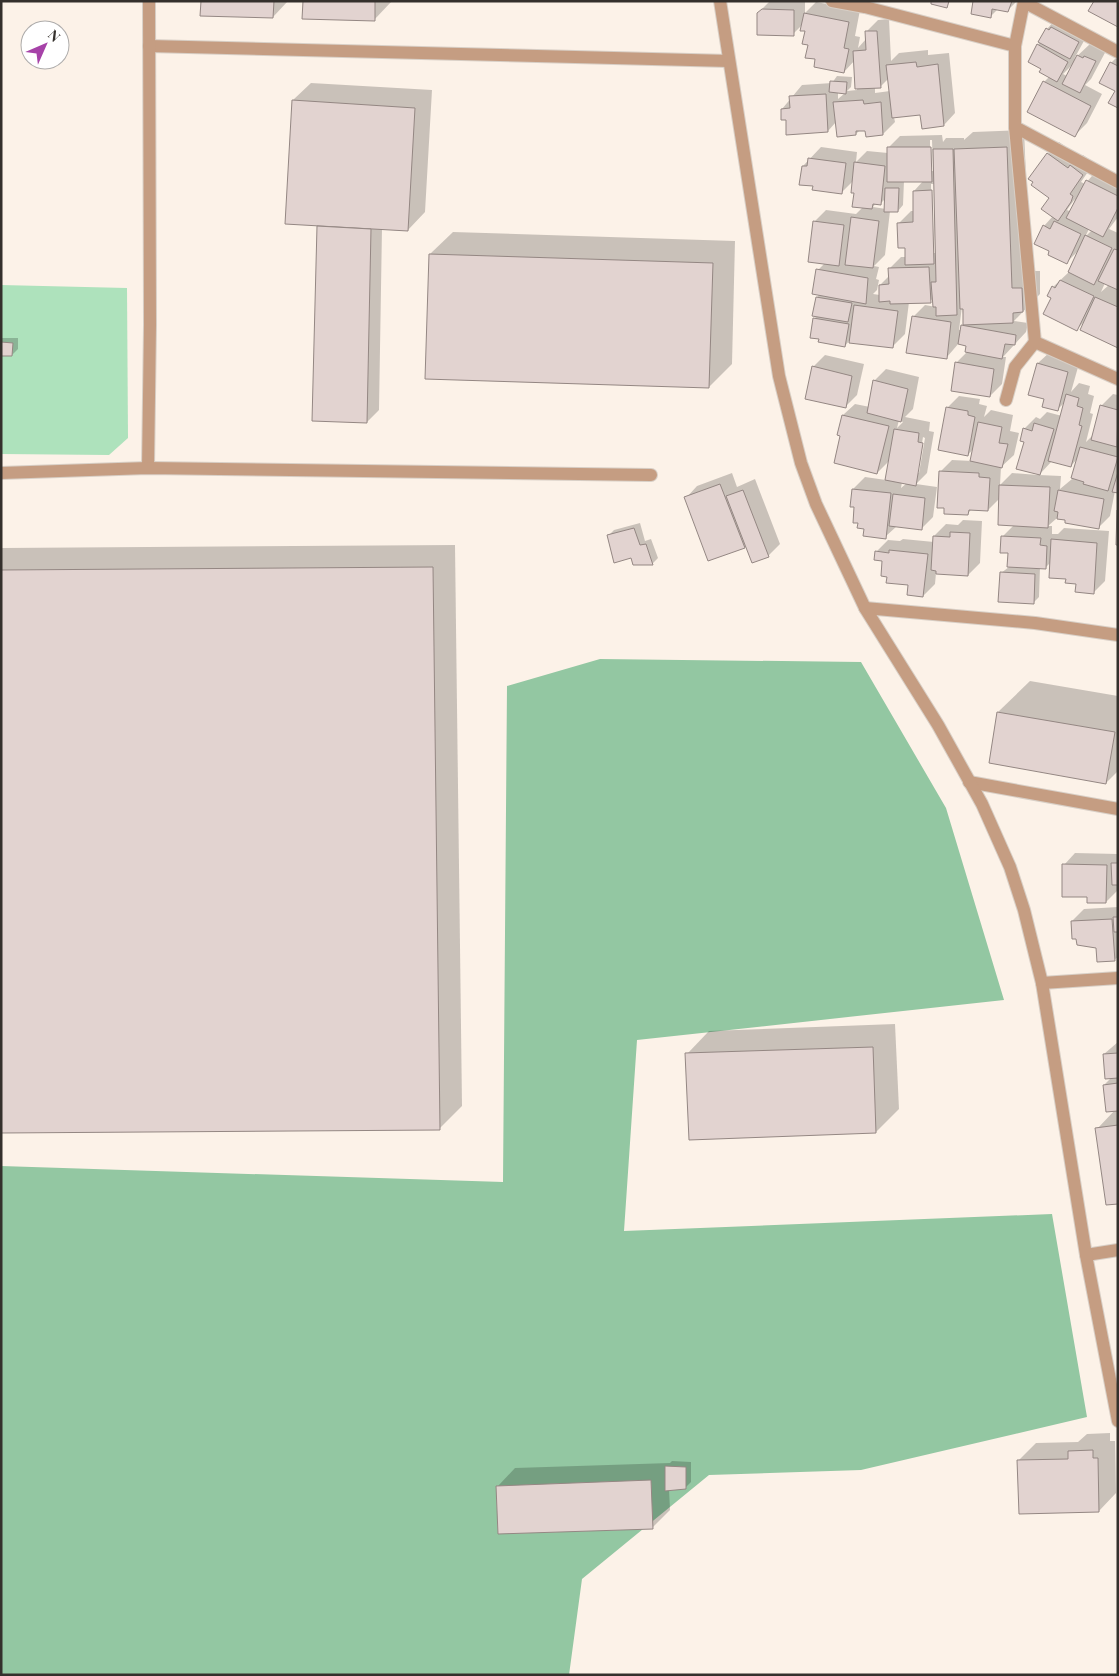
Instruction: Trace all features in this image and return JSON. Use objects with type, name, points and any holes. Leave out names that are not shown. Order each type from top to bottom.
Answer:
[{"type":"street","points":[[148,468],[150,325],[149,1]]},
{"type":"street","points":[[720,1],[779,376],[801,463],[816,504],[865,608],[938,725],[969,782],[1010,867],[1024,910],[1042,983],[1086,1254],[1118,1421]]},
{"type":"street","points":[[832,1],[864,7],[1015,46]]},
{"type":"street","points":[[1006,400],[1015,367],[1035,342],[1015,127],[1015,46],[1024,2],[1118,52]]},
{"type":"street","points":[[149,46],[729,61]]},
{"type":"street","points":[[1015,127],[1118,182]]},
{"type":"street","points":[[1035,342],[1118,379]]},
{"type":"street","points":[[1,473],[148,468],[651,475]]},
{"type":"street","points":[[865,608],[1035,623],[1118,635]]},
{"type":"street","points":[[969,782],[1118,808]]},
{"type":"street","points":[[1042,983],[1118,978]]},
{"type":"street","points":[[1086,1254],[1118,1250]]},
{"type":"green space","points":[[1,285],[127,288],[128,438],[109,455],[1,454]]},
{"type":"green space","points":[[600,659],[861,662],[946,808],[1004,1000],[637,1040],[624,1231],[1052,1214],[1087,1417],[861,1470],[709,1475],[582,1579],[569,1675],[1,1675],[1,1166],[503,1182],[507,686]]},
{"type":"building","points":[[201,1],[274,1],[273,18],[200,16]]},
{"type":"building","points":[[303,1],[375,1],[375,21],[302,19]]},
{"type":"building","points":[[931,1],[949,1],[947,8],[931,4]]},
{"type":"building","points":[[973,1],[1012,1],[1008,12],[992,9],[991,18],[971,14]]},
{"type":"building","points":[[1094,1],[1118,1],[1118,27],[1088,11]]},
{"type":"building","points":[[762,9],[794,10],[794,36],[757,35],[757,13]]},
{"type":"building","points":[[804,13],[849,22],[844,48],[849,49],[844,73],[814,67],[815,59],[805,58],[808,45],[802,44],[805,31],[800,31]]},
{"type":"building","points":[[1051,27],[1079,42],[1070,59],[1038,42],[1046,28],[1049,30]]},
{"type":"building","points":[[865,31],[877,31],[881,88],[855,89],[853,51],[866,50]]},
{"type":"building","points":[[1037,44],[1068,62],[1057,82],[1039,72],[1041,69],[1028,62]]},
{"type":"building","points":[[1077,55],[1096,61],[1080,93],[1062,84]]},
{"type":"building","points":[[916,62],[917,67],[938,64],[944,126],[922,129],[920,115],[892,118],[886,65]]},
{"type":"building","points":[[1110,62],[1118,66],[1118,108],[1108,103],[1115,91],[1099,83]]},
{"type":"building","points":[[830,81],[847,82],[846,94],[829,92]]},
{"type":"building","points":[[1043,81],[1091,106],[1075,137],[1027,112]]},
{"type":"building","points":[[826,94],[828,132],[786,135],[786,120],[781,120],[781,109],[790,108],[789,96]]},
{"type":"building","points":[[292,100],[415,108],[408,231],[285,224]]},
{"type":"building","points":[[863,100],[864,104],[881,102],[883,135],[866,137],[865,131],[856,131],[856,135],[837,137],[833,102]]},
{"type":"building","points":[[887,147],[931,147],[932,182],[887,182]]},
{"type":"building","points":[[1007,147],[1012,288],[1022,288],[1023,312],[1013,313],[1013,323],[963,325],[963,309],[960,309],[954,149]]},
{"type":"building","points":[[933,149],[953,149],[957,315],[936,316],[936,307],[933,307],[931,282],[936,282]]},
{"type":"building","points":[[1047,153],[1068,168],[1070,165],[1083,175],[1070,194],[1073,196],[1071,202],[1058,221],[1041,209],[1049,198],[1031,185],[1033,182],[1028,179]]},
{"type":"building","points":[[808,158],[846,163],[842,194],[812,190],[813,186],[799,185],[802,166],[807,166]]},
{"type":"building","points":[[854,162],[885,166],[881,205],[873,204],[872,209],[852,207],[854,193],[851,193]]},
{"type":"building","points":[[1086,180],[1118,196],[1118,208],[1103,237],[1066,218]]},
{"type":"building","points":[[885,188],[899,188],[898,212],[884,212]]},
{"type":"building","points":[[932,190],[934,264],[905,265],[905,248],[898,248],[897,223],[913,222],[913,191]]},
{"type":"building","points":[[851,217],[879,221],[873,268],[845,265]]},
{"type":"building","points":[[813,221],[844,225],[839,266],[808,262]]},
{"type":"building","points":[[1054,221],[1081,234],[1067,264],[1048,255],[1049,251],[1034,244],[1043,225],[1050,229]]},
{"type":"building","points":[[317,226],[371,229],[367,423],[312,421]]},
{"type":"building","points":[[1085,235],[1112,248],[1094,285],[1068,272]]},
{"type":"building","points":[[1114,249],[1118,250],[1118,290],[1098,281]]},
{"type":"building","points":[[429,254],[713,263],[709,388],[425,379]]},
{"type":"building","points":[[929,267],[931,303],[890,304],[890,301],[879,302],[879,285],[889,284],[888,268]]},
{"type":"building","points":[[816,269],[868,278],[866,304],[812,294]]},
{"type":"building","points":[[1060,280],[1094,296],[1077,331],[1043,314],[1051,298],[1047,296],[1052,286],[1055,288]]},
{"type":"building","points":[[816,297],[852,303],[848,322],[812,316]]},
{"type":"building","points":[[1095,297],[1118,307],[1118,348],[1080,330]]},
{"type":"building","points":[[854,305],[898,311],[893,348],[849,343]]},
{"type":"building","points":[[912,316],[951,322],[947,359],[906,353]]},
{"type":"building","points":[[813,318],[849,324],[845,347],[818,342],[819,339],[810,338]]},
{"type":"building","points":[[961,325],[1016,335],[1015,345],[1005,344],[1002,359],[965,352],[966,346],[958,344]]},
{"type":"building","points":[[1,342],[13,343],[12,356],[1,356]]},
{"type":"building","points":[[955,362],[994,369],[990,397],[951,391]]},
{"type":"building","points":[[1037,363],[1068,372],[1058,411],[1042,407],[1044,399],[1028,395]]},
{"type":"building","points":[[812,366],[852,376],[846,408],[805,399]]},
{"type":"building","points":[[873,380],[908,389],[901,422],[867,413]]},
{"type":"building","points":[[1066,394],[1079,398],[1077,406],[1083,408],[1079,425],[1082,426],[1071,467],[1048,461]]},
{"type":"building","points":[[1100,405],[1118,410],[1117,447],[1091,440]]},
{"type":"building","points":[[946,407],[968,411],[968,415],[975,417],[968,456],[938,450]]},
{"type":"building","points":[[842,415],[889,426],[877,474],[834,463],[840,436],[837,435]]},
{"type":"building","points":[[978,422],[1002,427],[999,443],[1008,444],[1002,468],[970,461]]},
{"type":"building","points":[[1034,423],[1054,429],[1040,475],[1016,469],[1024,442],[1020,441],[1023,428],[1032,431]]},
{"type":"building","points":[[894,429],[919,433],[918,442],[923,443],[916,486],[885,480]]},
{"type":"building","points":[[1080,447],[1118,457],[1108,491],[1083,484],[1084,482],[1071,478]]},
{"type":"building","points":[[939,471],[979,473],[979,477],[990,478],[988,511],[969,510],[968,515],[944,514],[944,508],[937,508]]},
{"type":"building","points":[[1118,472],[1118,493],[1112,492]]},
{"type":"building","points":[[720,484],[745,548],[708,561],[684,497]]},
{"type":"building","points":[[999,485],[1050,487],[1048,528],[998,525]]},
{"type":"building","points":[[852,489],[891,493],[886,539],[863,536],[864,529],[857,528],[858,523],[853,523],[854,507],[850,507]]},
{"type":"building","points":[[743,490],[769,557],[752,563],[726,496]]},
{"type":"building","points":[[1058,490],[1104,499],[1099,529],[1065,523],[1065,520],[1057,519],[1058,512],[1054,511]]},
{"type":"building","points":[[893,494],[925,498],[922,530],[889,526]]},
{"type":"building","points":[[1117,510],[1118,545],[1116,545]]},
{"type":"building","points":[[634,528],[640,545],[646,544],[653,565],[633,565],[631,558],[614,563],[607,535]]},
{"type":"building","points":[[950,532],[970,533],[968,576],[936,574],[936,571],[931,570],[933,536],[950,537]]},
{"type":"building","points":[[1001,536],[1041,538],[1040,545],[1047,546],[1046,569],[1007,567],[1008,553],[1000,553]]},
{"type":"building","points":[[1051,539],[1097,543],[1094,594],[1075,592],[1076,584],[1065,583],[1066,579],[1049,578]]},
{"type":"building","points":[[889,550],[928,554],[923,597],[907,595],[908,585],[886,583],[887,577],[881,576],[882,561],[874,560],[875,551],[889,553]]},
{"type":"building","points":[[433,567],[440,1130],[1,1133],[1,570]]},
{"type":"building","points":[[1000,572],[1035,574],[1034,604],[998,602]]},
{"type":"building","points":[[997,712],[1115,732],[1106,784],[989,763]]},
{"type":"building","points":[[1111,863],[1118,863],[1118,885],[1112,885]]},
{"type":"building","points":[[1062,864],[1107,865],[1106,903],[1087,903],[1087,897],[1062,897]]},
{"type":"building","points":[[1113,917],[1118,917],[1118,932],[1114,932]]},
{"type":"building","points":[[1112,919],[1115,961],[1097,962],[1096,948],[1077,945],[1076,939],[1072,939],[1071,921]]},
{"type":"building","points":[[873,1047],[876,1133],[689,1140],[685,1053]]},
{"type":"building","points":[[1118,1053],[1118,1078],[1105,1079],[1103,1054]]},
{"type":"building","points":[[1118,1083],[1118,1111],[1106,1112],[1103,1085]]},
{"type":"building","points":[[1118,1125],[1118,1204],[1106,1205],[1095,1128]]},
{"type":"building","points":[[1093,1450],[1093,1458],[1098,1458],[1099,1512],[1019,1514],[1017,1460],[1068,1459],[1068,1451]]},
{"type":"building","points":[[665,1466],[686,1467],[686,1489],[665,1491]]},
{"type":"building","points":[[651,1480],[653,1529],[498,1534],[496,1486]]}]
